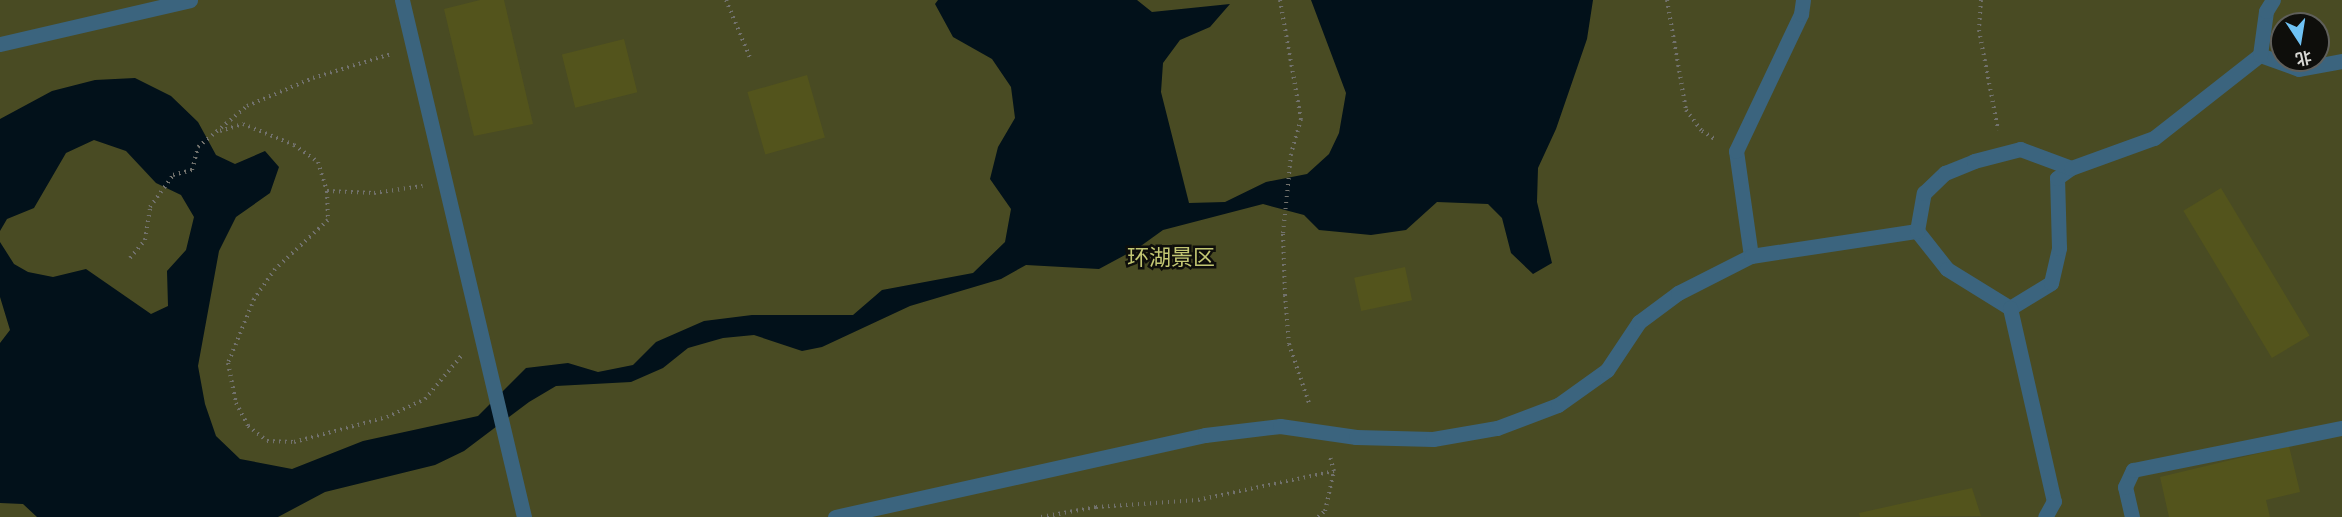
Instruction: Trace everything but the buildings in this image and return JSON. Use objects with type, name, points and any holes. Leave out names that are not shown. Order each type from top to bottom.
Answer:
[{"type":"lane","points":[[0,44],[190,0]]},
{"type":"lane","points":[[402,0],[494,379],[524,517]]},
{"type":"lane","points":[[1751,256],[1736,151],[1801,14],[1803,0]]},
{"type":"lane","points":[[2010,308],[2051,283],[2059,248],[2057,178],[2071,168],[2154,138],[2260,55],[2266,11],[2273,0]]},
{"type":"lane","points":[[2260,55],[2300,69],[2342,61]]},
{"type":"lane","points":[[2045,517],[2054,501],[2010,308],[1947,269],[1917,231],[1924,193],[1945,173],[2020,149],[2071,168]]},
{"type":"lane","points":[[835,517],[1205,435],[1280,426],[1323,432],[1433,439],[1497,428],[1558,405],[1607,370],[1639,322],[1678,293],[1751,256],[1917,231]]},
{"type":"lane","points":[[2132,517],[2125,487],[2133,470],[2342,428]]},
{"type":"path","points":[[726,0],[751,60]]},
{"type":"path","points":[[1280,0],[1301,119],[1291,154],[1283,234],[1289,344],[1304,394],[1323,432],[1334,471],[1325,511],[1318,517]]},
{"type":"path","points":[[1667,0],[1686,110],[1702,131],[1736,151]]},
{"type":"path","points":[[1981,0],[1979,30],[2003,154]]},
{"type":"path","points":[[130,258],[145,240],[150,207],[173,175],[192,170],[198,147],[220,131],[247,106],[332,71],[413,48]]},
{"type":"path","points":[[220,131],[243,124],[294,146],[318,162],[327,191],[328,220],[275,269],[254,299],[228,363],[236,403],[248,426],[267,441],[294,442],[387,417],[425,399],[458,356],[486,348]]},
{"type":"path","points":[[327,191],[374,193],[446,182]]},
{"type":"path","points":[[1041,517],[1096,507],[1198,500],[1334,471]]},
{"type":"green space","name":"环湖景区","points":[[0,0],[2342,0],[2342,517],[0,517]]},
{"type":"shaded area","points":[[938,0],[1137,0],[1152,12],[1230,4],[1210,27],[1180,40],[1163,63],[1161,92],[1189,203],[1225,202],[1266,182],[1307,174],[1329,154],[1339,133],[1346,93],[1311,0],[1593,0],[1587,39],[1556,129],[1538,168],[1537,202],[1552,263],[1533,274],[1511,253],[1502,218],[1488,204],[1437,202],[1406,230],[1371,235],[1319,230],[1304,215],[1263,204],[1163,230],[1138,248],[1099,269],[1026,265],[1001,279],[910,306],[822,347],[802,351],[754,335],[723,338],[688,348],[663,368],[631,382],[556,386],[529,402],[464,451],[435,465],[325,492],[278,517],[37,517],[23,504],[0,503],[0,343],[10,330],[0,297],[0,242],[14,264],[28,272],[53,277],[86,269],[151,314],[168,306],[167,271],[186,250],[194,217],[181,195],[156,183],[126,151],[94,140],[66,153],[34,208],[7,219],[0,231],[0,119],[52,91],[95,80],[135,78],[171,96],[198,122],[216,155],[235,164],[265,151],[279,167],[270,193],[236,217],[219,251],[198,366],[205,404],[216,436],[240,459],[292,469],[363,441],[478,416],[526,368],[568,363],[598,372],[633,365],[656,342],[704,321],[752,315],[853,315],[882,290],[973,273],[1005,242],[1011,209],[990,179],[998,147],[1015,118],[1011,87],[992,59],[953,37],[935,4]]}]
